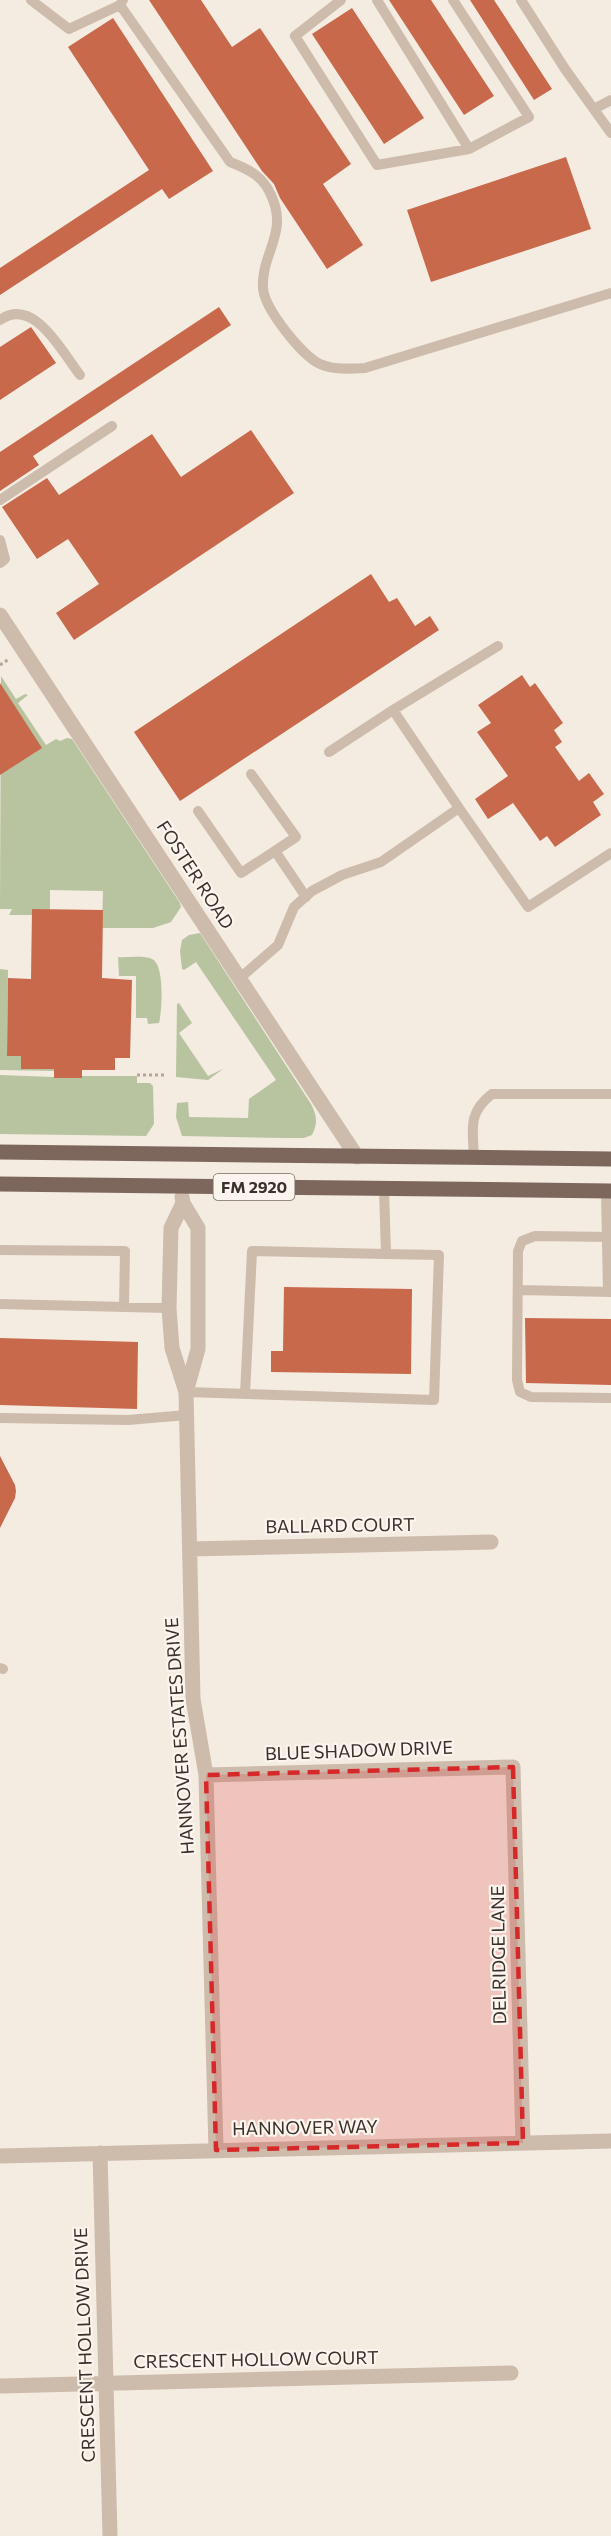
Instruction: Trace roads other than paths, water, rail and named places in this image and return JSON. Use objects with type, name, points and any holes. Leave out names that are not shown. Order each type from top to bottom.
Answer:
[{"type":"main road","name":"FM 2920","points":[[0,1152],[611,1160]]},
{"type":"main road","name":"FM 2920","points":[[0,1184],[609,1191]]},
{"type":"street","name":"FOSTER ROAD","points":[[0,615],[357,1157]]},
{"type":"street","name":"HANNOVER ESTATES DRIVE","points":[[181,1186],[183,1203],[198,1228],[198,1349],[186,1392]]},
{"type":"street","name":"HANNOVER ESTATES DRIVE","points":[[183,1203],[171,1228],[169,1308],[172,1348],[186,1392],[194,1699],[206,1775],[216,2150]]},
{"type":"street","name":"BALLARD COURT","points":[[190,1549],[491,1542]]},
{"type":"street","name":"BLUE SHADOW DRIVE","points":[[206,1775],[513,1767]]},
{"type":"street","name":"DELRIDGE LANE","points":[[513,1767],[523,2143]]},
{"type":"street","name":"HANNOVER WAY","points":[[0,2156],[611,2140]]},
{"type":"street","name":"CRESCENT HOLLOW DRIVE","points":[[100,2153],[110,2536]]},
{"type":"street","name":"CRESCENT HOLLOW COURT","points":[[1,2386],[511,2373]]},
{"type":"lane","points":[[31,0],[69,29],[122,2],[230,162],[251,170],[270,191],[279,216],[264,277],[263,292],[268,306],[292,339],[309,357],[321,364],[335,368],[365,368],[611,293]]},
{"type":"lane","points":[[340,0],[294,36],[377,165],[469,149],[529,117],[453,0]]},
{"type":"lane","points":[[377,0],[469,149]]},
{"type":"lane","points":[[521,0],[611,134]]},
{"type":"lane","points":[[594,109],[611,100]]},
{"type":"lane","points":[[0,320],[9,313],[17,313],[40,322],[80,375]]},
{"type":"lane","points":[[0,500],[112,426]]},
{"type":"lane","points":[[0,540],[5,559],[0,563]]},
{"type":"lane","points":[[329,752],[498,646]]},
{"type":"lane","points":[[393,710],[528,907],[611,853]]},
{"type":"lane","points":[[198,811],[241,873],[296,837],[251,774]]},
{"type":"lane","points":[[240,978],[278,945],[294,907],[312,891],[342,875],[381,862],[459,808]]},
{"type":"lane","points":[[275,851],[306,897]]},
{"type":"lane","points":[[474,1158],[473,1118],[479,1104],[492,1094],[611,1094]]},
{"type":"lane","points":[[384,1189],[386,1254]]},
{"type":"lane","points":[[519,1290],[610,1292],[609,1191]]},
{"type":"lane","points":[[610,1237],[535,1236],[522,1241],[518,1251],[517,1380],[520,1392],[531,1397],[611,1398]]},
{"type":"lane","points":[[0,1250],[125,1251],[124,1307]]},
{"type":"lane","points":[[186,1392],[245,1394],[434,1400],[439,1255],[252,1251],[245,1394]]},
{"type":"lane","points":[[0,1304],[169,1308]]},
{"type":"lane","points":[[0,1418],[128,1420],[187,1415]]}]
